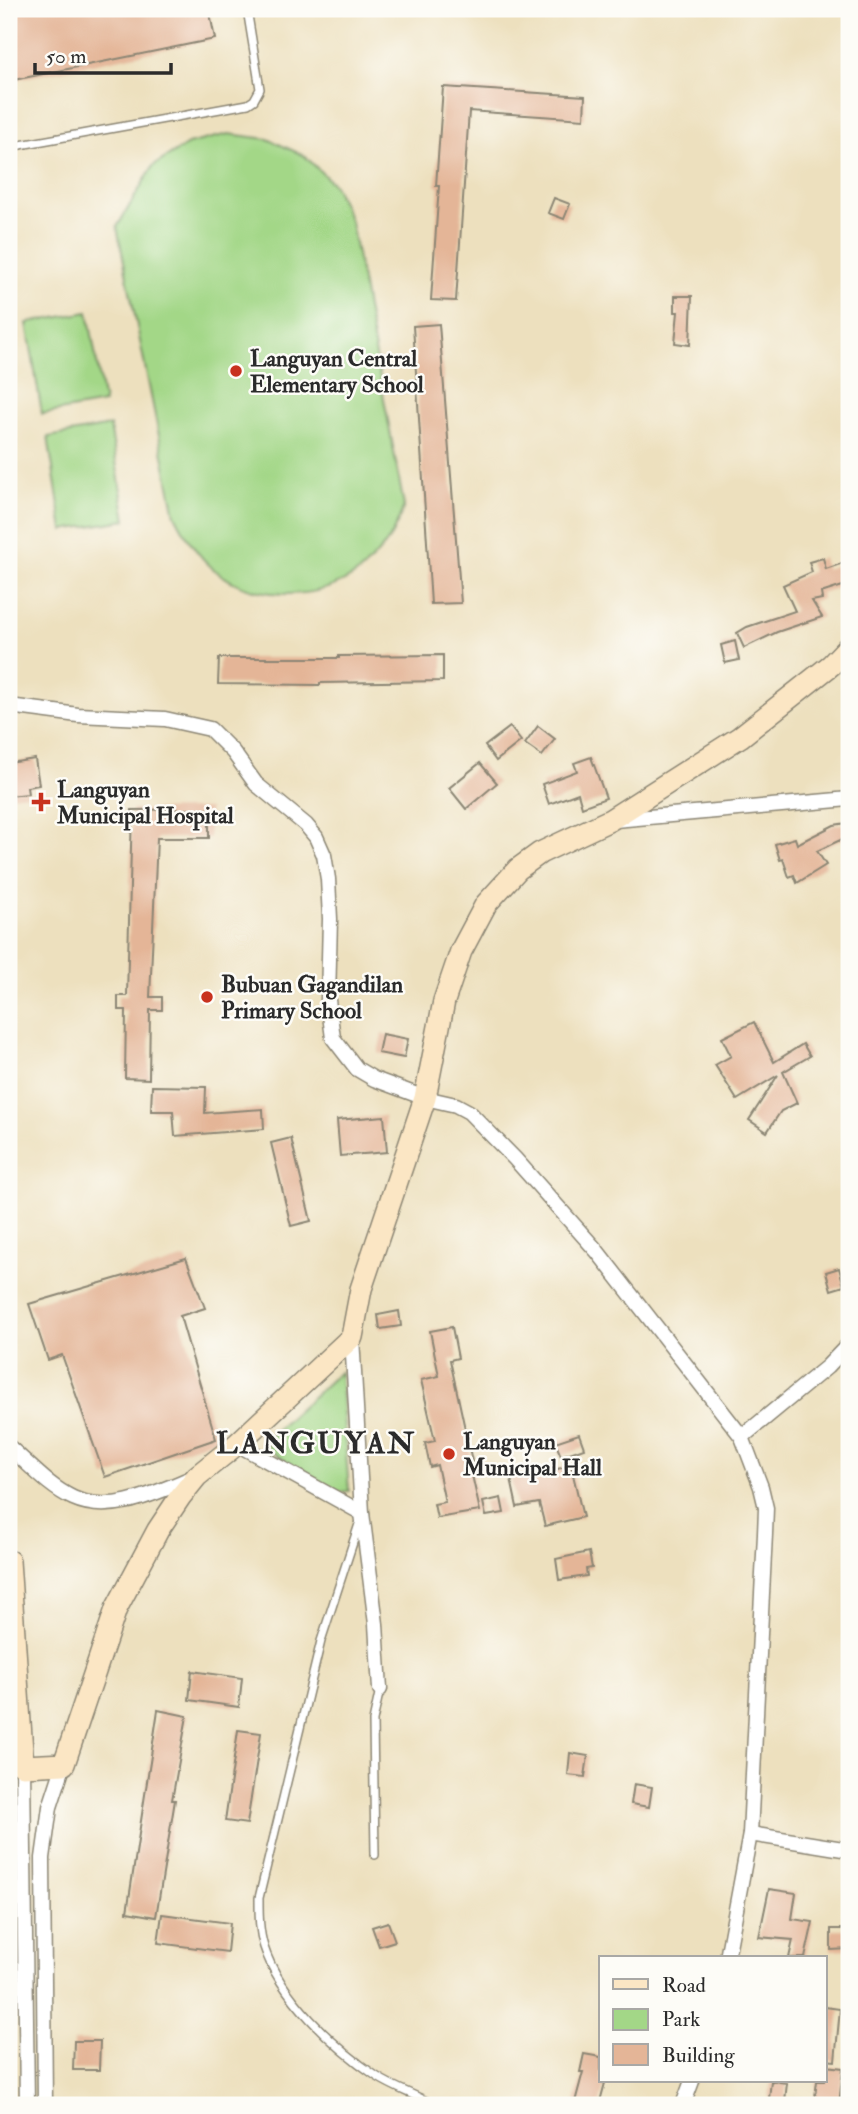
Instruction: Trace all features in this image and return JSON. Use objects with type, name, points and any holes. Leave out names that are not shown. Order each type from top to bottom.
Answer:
[{"type":"street","points":[[380,1689],[376,1624],[362,1513],[352,1337],[361,1289],[425,1098],[444,1001],[453,972],[486,904],[518,869],[540,853],[610,820],[740,737],[831,665],[849,646]]},
{"type":"street","points":[[9,706],[78,715],[165,719],[210,729],[221,739],[256,784],[306,825],[324,855],[330,919],[328,1000],[333,1038],[357,1069],[374,1079],[425,1098],[456,1105],[469,1112],[597,1251],[742,1437],[753,1461],[766,1508],[750,1834],[727,1956]]},
{"type":"street","points":[[610,820],[849,799]]},
{"type":"street","points":[[45,2105],[43,1857],[50,1807],[116,1609],[158,1530],[197,1476],[237,1444],[352,1337]]},
{"type":"street","points":[[742,1437],[827,1367],[849,1344]]},
{"type":"street","points":[[237,1444],[362,1513]]},
{"type":"street","points":[[9,1447],[56,1487],[75,1499],[95,1503],[133,1499],[197,1476]]},
{"type":"street","points":[[9,1561],[16,1765],[25,1857],[27,2105]]},
{"type":"street","points":[[16,1765],[64,1764]]},
{"type":"street","points":[[750,1834],[849,1850]]},
{"type":"street","points":[[25,1857],[43,1857]]},
{"type":"street","points":[[683,2105],[692,2082]]},
{"type":"lane","points":[[9,147],[248,104],[254,100],[260,89],[247,9]]},
{"type":"lane","points":[[362,1513],[321,1641],[259,1898],[259,1925],[264,1947],[275,1971],[293,1999],[328,2036],[377,2077],[435,2105]]},
{"type":"lane","points":[[375,1855],[373,1721],[380,1689]]},
{"type":"green space","points":[[228,134],[268,139],[305,156],[334,185],[351,222],[404,506],[388,541],[359,572],[343,582],[306,593],[268,593],[232,581],[203,559],[175,515],[117,227],[153,166],[188,144]]},
{"type":"green space","points":[[88,312],[104,403],[42,414],[27,323]]},
{"type":"green space","points":[[110,426],[126,520],[63,530],[48,437]]},
{"type":"green space","points":[[340,1372],[349,1491],[333,1493],[267,1448],[269,1437]]},
{"type":"building","points":[[9,9],[209,9],[215,39],[9,81]]},
{"type":"building","points":[[443,87],[585,96],[584,119],[469,111],[456,301],[431,300]]},
{"type":"building","points":[[554,198],[570,204],[564,219],[548,213]]},
{"type":"building","points":[[675,296],[692,296],[690,345],[675,343],[678,312],[675,312]]},
{"type":"building","points":[[439,324],[461,603],[431,604],[413,326]]},
{"type":"building","points":[[823,558],[826,569],[849,561],[849,584],[821,593],[822,599],[812,601],[822,617],[777,632],[744,648],[737,633],[795,611],[783,585],[812,572],[809,562]]},
{"type":"building","points":[[735,641],[739,660],[725,663],[721,645]]},
{"type":"building","points":[[443,655],[443,681],[320,685],[218,684],[219,658]]},
{"type":"building","points":[[538,726],[555,739],[542,756],[525,744]]},
{"type":"building","points":[[510,727],[521,741],[496,761],[485,746]]},
{"type":"building","points":[[591,757],[606,798],[582,807],[578,793],[549,804],[542,784],[577,771],[574,763]]},
{"type":"building","points":[[35,759],[39,785],[27,787],[28,794],[9,796],[9,763]]},
{"type":"building","points":[[480,763],[497,783],[466,809],[449,788]]},
{"type":"building","points":[[209,809],[209,838],[157,838],[150,997],[162,997],[162,1010],[150,1010],[149,1079],[125,1078],[126,1010],[118,1010],[118,996],[127,996],[132,810]]},
{"type":"building","points":[[847,823],[849,836],[817,851],[826,865],[797,883],[794,875],[789,877],[775,844],[795,838],[797,844],[834,825]]},
{"type":"building","points":[[754,1022],[774,1062],[803,1044],[810,1056],[783,1072],[797,1103],[781,1111],[767,1132],[749,1120],[778,1075],[737,1100],[715,1065],[731,1056],[722,1038]]},
{"type":"building","points":[[382,1034],[408,1039],[404,1058],[378,1053]]},
{"type":"building","points":[[152,1086],[206,1087],[205,1113],[263,1109],[264,1129],[175,1136],[173,1111],[151,1111]]},
{"type":"building","points":[[384,1116],[387,1152],[340,1156],[337,1120]]},
{"type":"building","points":[[291,1138],[311,1221],[291,1226],[271,1143]]},
{"type":"building","points":[[186,1258],[205,1308],[180,1316],[216,1439],[105,1477],[62,1355],[48,1360],[29,1304]]},
{"type":"building","points":[[839,1268],[844,1286],[831,1290],[826,1272]]},
{"type":"building","points":[[399,1311],[401,1326],[380,1329],[378,1315]]},
{"type":"building","points":[[452,1327],[458,1358],[450,1360],[475,1475],[472,1475],[480,1511],[437,1518],[434,1504],[445,1502],[437,1465],[430,1467],[425,1443],[435,1441],[421,1380],[439,1376],[430,1331]]},
{"type":"building","points":[[579,1434],[584,1448],[561,1456],[555,1442]]},
{"type":"building","points":[[571,1466],[583,1517],[545,1526],[539,1503],[517,1507],[511,1479]]},
{"type":"building","points":[[501,1498],[504,1513],[486,1516],[483,1502]]},
{"type":"building","points":[[589,1552],[592,1568],[586,1569],[587,1576],[559,1580],[556,1559]]},
{"type":"building","points":[[192,1671],[242,1678],[239,1707],[189,1700]]},
{"type":"building","points":[[158,1710],[187,1716],[156,1917],[127,1912]]},
{"type":"building","points":[[238,1730],[261,1733],[247,1824],[225,1821]]},
{"type":"building","points":[[570,1753],[588,1756],[585,1777],[568,1775]]},
{"type":"building","points":[[634,1784],[652,1787],[649,1807],[631,1804]]},
{"type":"building","points":[[769,1889],[796,1893],[792,1919],[813,1922],[805,1956],[789,1956],[793,1940],[759,1937]]},
{"type":"building","points":[[162,1914],[230,1923],[227,1952],[158,1943]]},
{"type":"building","points":[[388,1922],[395,1941],[379,1946],[372,1927]]},
{"type":"building","points":[[831,1929],[849,1929],[849,1949],[831,1950]]},
{"type":"building","points":[[826,2007],[840,2009],[835,2061],[826,2060]]},
{"type":"building","points":[[74,2041],[100,2041],[99,2070],[73,2070]]},
{"type":"building","points":[[584,2054],[599,2057],[599,2082],[605,2083],[599,2105],[575,2102],[583,2072],[580,2072]]},
{"type":"building","points":[[826,2066],[843,2068],[839,2105],[814,2105],[817,2082],[826,2082]]},
{"type":"building","points":[[771,2082],[787,2083],[785,2101],[769,2099]]},
{"type":"place","name":"Languyan Central Elementary School","points":[[236,371]]},
{"type":"place","name":"Languyan Municipal Hospital","points":[[41,802]]},
{"type":"place","name":"Bubuan Gagandilan Primary School","points":[[207,997]]},
{"type":"place","name":"Languyan Municipal Hall","points":[[449,1454]]},
{"type":"district","name":"LANGUYAN","points":[[316,1443]]}]
